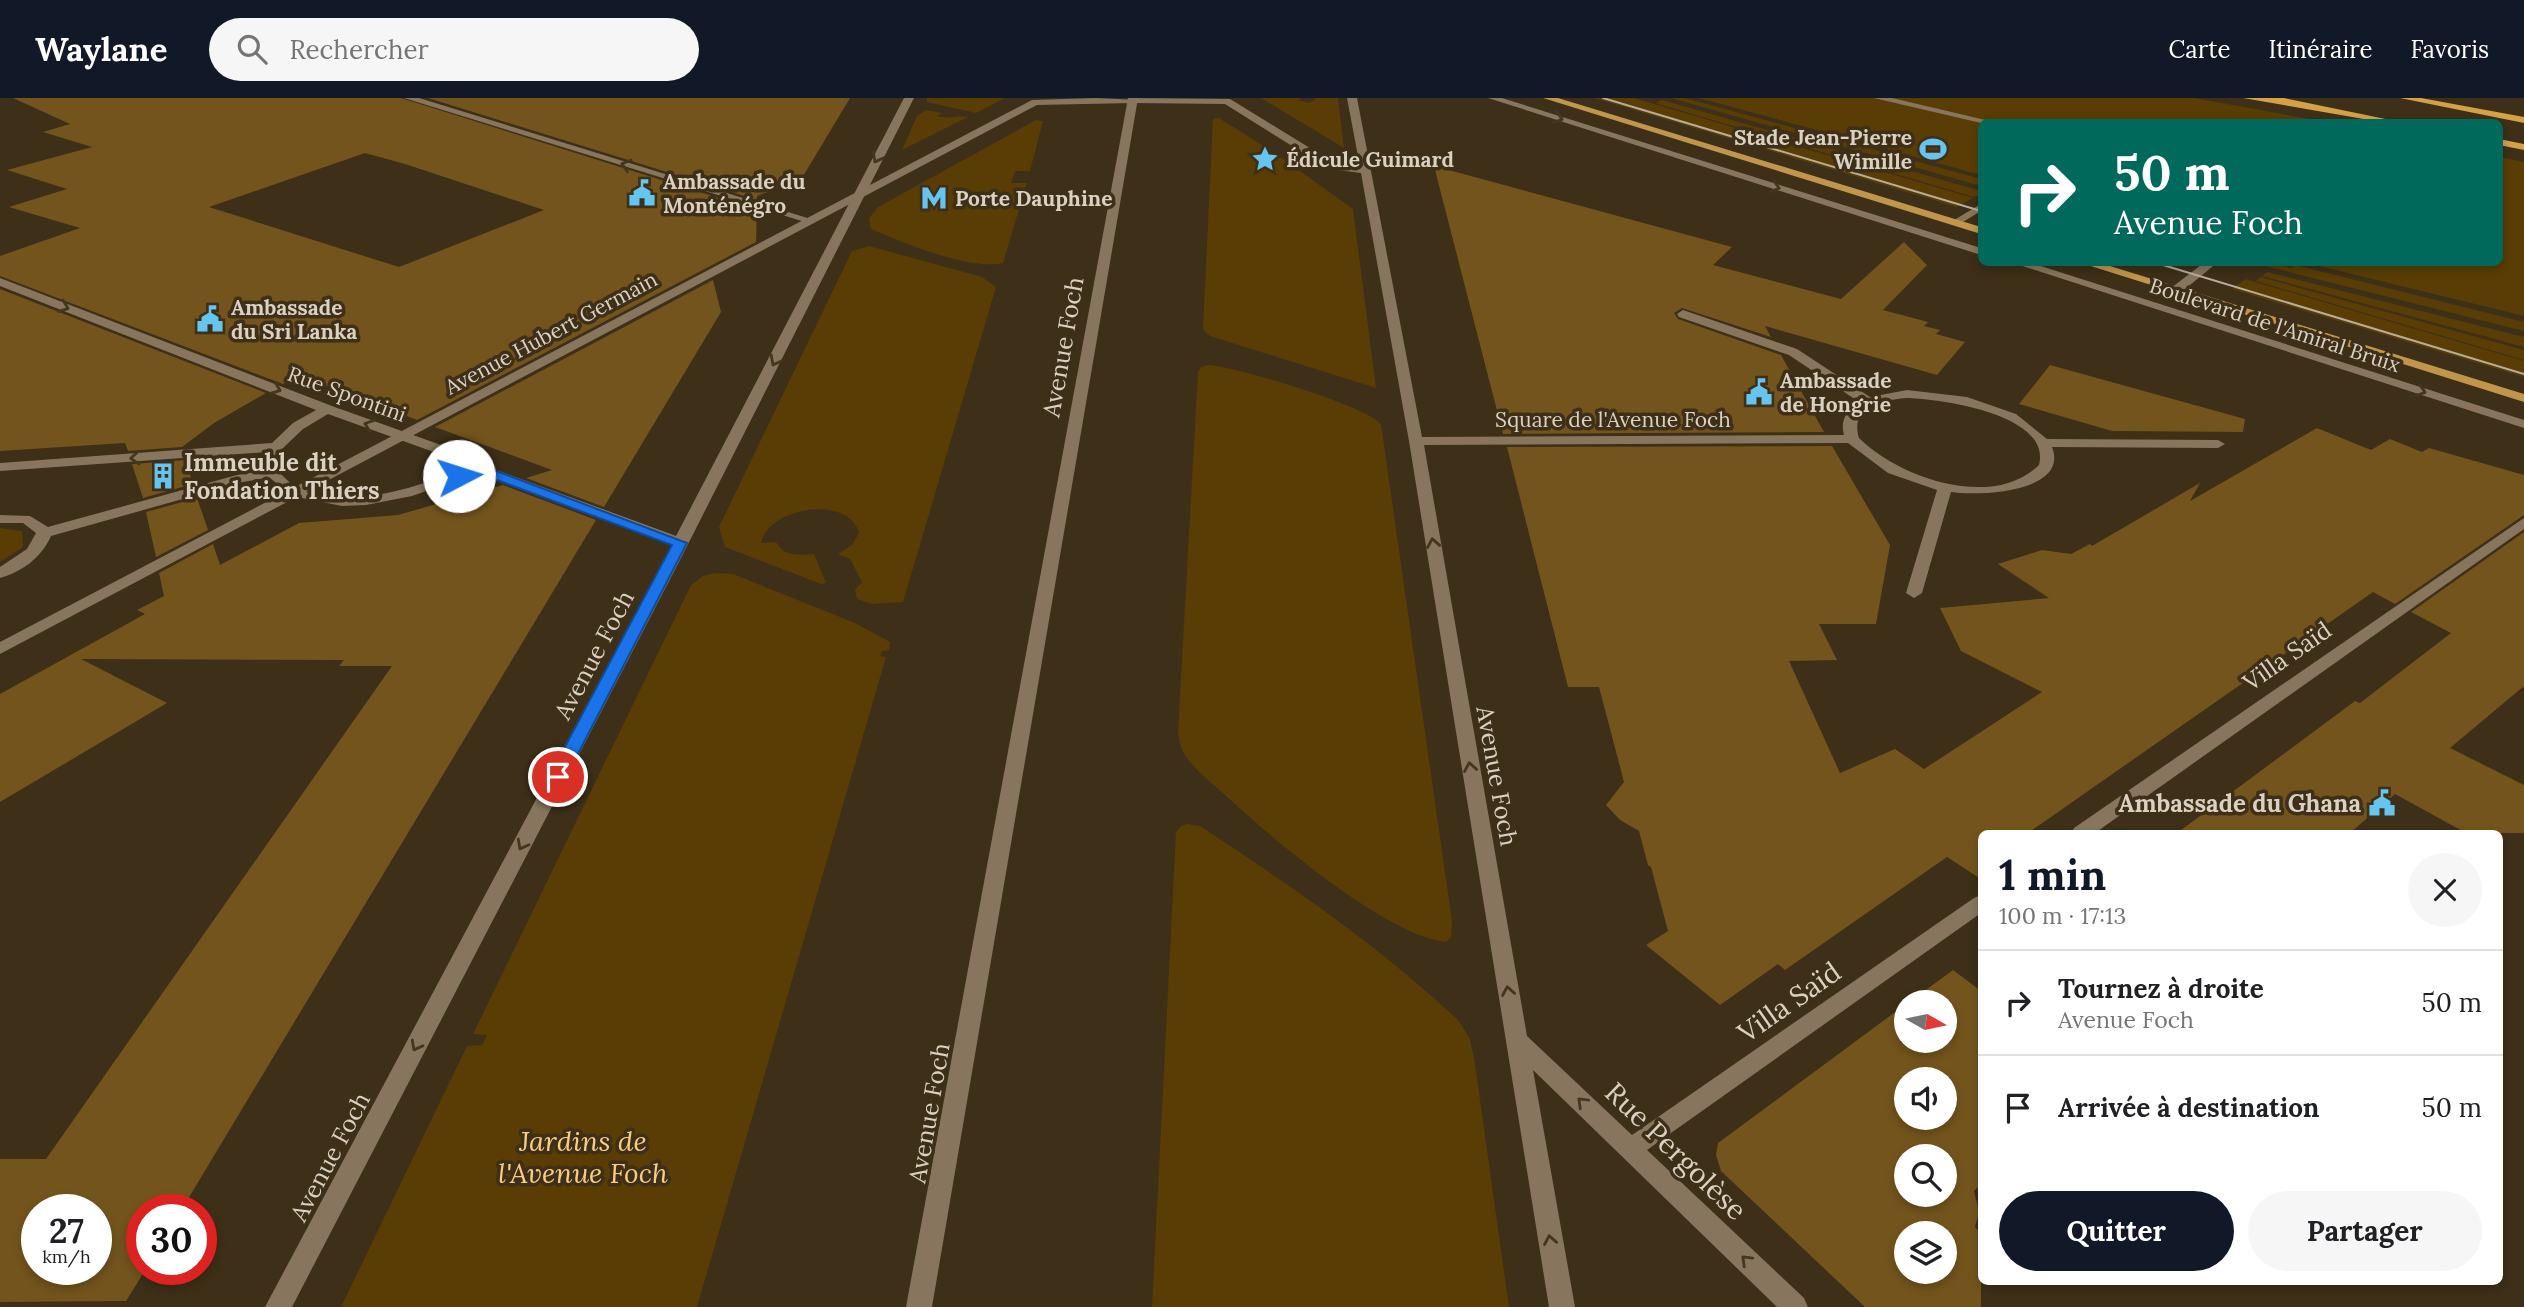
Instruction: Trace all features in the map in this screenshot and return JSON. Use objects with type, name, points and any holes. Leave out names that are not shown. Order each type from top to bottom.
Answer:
[{"type":"highway","points":[[2248,98],[2362,116]]},
{"type":"highway","points":[[2268,98],[2378,119]]},
{"type":"highway","points":[[2404,98],[2524,120]]},
{"type":"highway","points":[[2503,143],[2524,147]]},
{"type":"main road","points":[[1548,98],[1978,230]]},
{"type":"main road","name":"Boulevard de l'Amiral Bruix","points":[[2096,266],[2524,398]]},
{"type":"street","points":[[409,98],[809,220]]},
{"type":"street","name":"Avenue Foch","points":[[278,1307],[836,245],[858,194],[909,98]]},
{"type":"street","name":"Avenue Foch","points":[[1352,98],[1416,441],[1562,1307]]},
{"type":"street","points":[[1493,98],[1978,251]]},
{"type":"street","points":[[1879,98],[1978,120]]},
{"type":"street","points":[[1133,99],[1227,101],[1333,167],[1366,171]]},
{"type":"street","name":"Avenue Hubert Germain","points":[[0,649],[1035,102],[1133,99]]},
{"type":"street","name":"Avenue Foch","points":[[919,1307],[1094,307],[1133,99]]},
{"type":"street","points":[[1954,223],[1978,209]]},
{"type":"street","name":"Boulevard de l'Amiral Bruix","points":[[2028,266],[2524,424]]},
{"type":"street","points":[[2175,291],[2208,266]]},
{"type":"street","name":"Rue Spontini","points":[[0,282],[327,409],[461,457],[478,468],[680,543]]},
{"type":"street","points":[[1683,314],[1793,352],[1869,402]]},
{"type":"street","points":[[1919,394],[1979,404],[2007,415],[2028,428],[2043,443],[2048,458],[2043,471],[2029,482],[1996,489],[1945,487],[1913,479],[1886,468],[1865,454],[1852,439],[1849,424],[1855,411],[1869,402],[1892,396],[1919,394]]},
{"type":"street","points":[[271,473],[276,447],[298,426],[327,409]]},
{"type":"street","name":"Square de l'Avenue Foch","points":[[1416,441],[1852,439]]},
{"type":"street","points":[[2043,443],[2218,444]]},
{"type":"street","points":[[0,467],[276,447]]},
{"type":"street","points":[[271,473],[294,493],[341,501],[387,498],[440,484],[478,468]]},
{"type":"street","points":[[44,533],[242,478],[271,473]]},
{"type":"street","points":[[1914,593],[1945,487]]},
{"type":"street","points":[[0,519],[27,519],[39,524],[44,533],[42,543],[30,555],[0,573]]},
{"type":"street","name":"Villa Saïd","points":[[2085,830],[2524,522]]},
{"type":"street","name":"Villa Saïd","points":[[1630,1149],[1978,905]]},
{"type":"street","name":"Rue Pergolèse","points":[[1516,1038],[1795,1307]]},
{"type":"green space","points":[[927,98],[1005,98],[976,113],[927,102]]},
{"type":"green space","points":[[1261,98],[1301,98],[1298,100],[1309,103],[1316,99],[1313,98],[1338,98],[1344,148]]},
{"type":"green space","points":[[1594,98],[1634,98],[1973,198],[1957,207]]},
{"type":"green space","points":[[1671,98],[1685,98],[1978,178],[1978,185]]},
{"type":"green space","name":"Stade Jean-Pierre Wimille","points":[[1699,98],[2195,98],[2310,119],[1978,119],[1978,174]]},
{"type":"green space","points":[[1662,100],[1978,190],[1978,195],[1974,197],[1655,103]]},
{"type":"green space","points":[[926,110],[942,113],[937,116],[941,117],[968,117],[902,150],[917,116]]},
{"type":"green space","points":[[1219,118],[1262,145],[1261,155],[1282,158],[1353,209],[1376,388],[1210,336],[1203,329],[1213,119]]},
{"type":"green space","points":[[1036,120],[1043,121],[1030,171],[1015,171],[1011,183],[1027,183],[1003,263],[973,263],[955,259],[871,229],[869,218],[878,207]]},
{"type":"green space","points":[[2503,158],[2524,162],[2524,316],[2319,266],[2503,266]]},
{"type":"green space","points":[[869,246],[982,277],[996,287],[903,602],[872,604],[857,599],[855,590],[862,582],[850,559],[838,554],[852,545],[859,533],[852,521],[840,513],[809,510],[792,514],[767,531],[761,543],[776,542],[783,550],[792,554],[814,554],[826,583],[821,584],[725,547],[719,527],[852,251]]},
{"type":"green space","points":[[2265,266],[2299,266],[2524,322],[2524,331]]},
{"type":"green space","points":[[2267,272],[2524,337],[2524,347],[2262,276]]},
{"type":"green space","points":[[2260,277],[2524,350],[2524,360],[2256,281]]},
{"type":"green space","points":[[2245,279],[2524,361],[2524,377],[2232,289]]},
{"type":"green space","points":[[1209,365],[1271,380],[1327,398],[1370,416],[1381,424],[1452,921],[1451,937],[1446,942],[1421,935],[1392,922],[1329,882],[1244,812],[1197,769],[1182,750],[1178,731],[1198,372],[1201,367]]},
{"type":"green space","points":[[0,528],[22,531],[23,547],[0,562]]},
{"type":"green space","name":"Jardins de l'Avenue Foch","points":[[715,573],[733,574],[855,623],[890,642],[889,650],[882,651],[880,656],[886,657],[697,1307],[341,1307],[467,1046],[482,1045],[487,1035],[473,1034],[691,585],[703,576]]},
{"type":"green space","points":[[1187,824],[1200,826],[1333,917],[1397,967],[1458,1020],[1469,1037],[1474,1057],[1509,1307],[1152,1307],[1176,832]]},
{"type":"building","points":[[13,98],[401,98],[757,210],[756,242],[417,420],[298,375],[283,384],[0,276],[0,256],[80,228],[9,207],[67,189],[7,170],[92,147],[43,132],[70,124]],"holes":[[[365,153],[544,210],[399,267],[209,207]]]},
{"type":"building","points":[[428,98],[850,98],[799,183],[790,183],[757,196],[757,200]]},
{"type":"building","points":[[1434,166],[1732,247],[1713,265],[1841,299],[1904,242],[1927,265],[1883,310],[1928,322],[1924,326],[1940,330],[1936,334],[1965,342],[1937,375],[1765,326],[1771,337],[1682,308],[1674,313],[1678,319],[1781,355],[1824,432],[1503,434]]},
{"type":"building","points":[[713,280],[721,312],[604,507],[526,478],[552,470],[435,427]]},
{"type":"building","points":[[0,289],[266,393],[214,423],[182,447],[128,451],[125,443],[0,451]]},
{"type":"building","points":[[2050,365],[2245,419],[2243,432],[2112,431],[2019,404]]},
{"type":"building","points":[[2317,428],[2371,450],[2390,439],[2422,452],[2429,448],[2524,475],[2524,515],[2395,604],[2373,592],[2032,830],[1978,830],[1978,877],[1947,857],[1785,970],[1778,964],[1720,1005],[1646,945],[1668,931],[1651,867],[1648,865],[1639,831],[1620,820],[1606,805],[1624,782],[1599,687],[1568,687],[1507,447],[1832,446],[1890,545],[1876,624],[1819,624],[1837,660],[1789,661],[1840,773],[1895,749],[1924,769],[2042,692],[1961,651],[1940,608],[2049,598],[1998,564],[2042,550],[2071,554],[2090,544],[2092,546],[2200,483],[2190,501]]},
{"type":"building","points":[[186,460],[193,484],[143,498],[132,464]]},
{"type":"building","points":[[503,485],[596,520],[191,1194],[126,1194],[126,1285],[136,1285],[126,1301],[0,1302],[0,1159],[46,1159],[392,666],[339,666],[344,660],[81,659],[167,703],[0,802],[0,694],[145,614],[137,610],[164,596],[159,573],[213,544],[220,565],[299,523],[398,515]]},
{"type":"building","points":[[197,498],[208,530],[156,557],[146,512]]},
{"type":"building","points":[[2524,532],[2524,686],[2450,748],[2524,785],[2524,833],[2461,830],[2395,794],[2353,830],[2181,830],[2355,701],[2360,703],[2451,633],[2411,612]]},
{"type":"building","points":[[1953,970],[1978,989],[1978,1187],[1974,1191],[1978,1208],[1975,1227],[1978,1230],[1978,1285],[1981,1285],[1981,1307],[1865,1307],[1721,1171],[1716,1155],[1718,1143],[1894,1013],[1894,1054],[1956,1054],[1957,990],[1926,990]]},
{"type":"tram line","points":[[1603,98],[1978,210]]},
{"type":"tram line","points":[[2166,266],[2524,374]]},
{"type":"place","name":"Stade Jean-Pierre Wimille","points":[[1933,149]]},
{"type":"place","name":"Édicule Guimard","points":[[1265,159]]},
{"type":"place","name":"Ambassade du Monténégro","points":[[642,193]]},
{"type":"place","name":"Porte Dauphine","points":[[934,198]]},
{"type":"place","name":"Ambassade du Sri Lanka","points":[[210,319]]},
{"type":"place","name":"Ambassade de Hongrie","points":[[1759,392]]},
{"type":"place","name":"Immeuble dit Fondation Thiers","points":[[163,476]]},
{"type":"place","name":"Ambassade du Ghana","points":[[2382,803]]},
{"type":"route","points":[[459,476],[478,468],[680,543],[558,777]]}]
